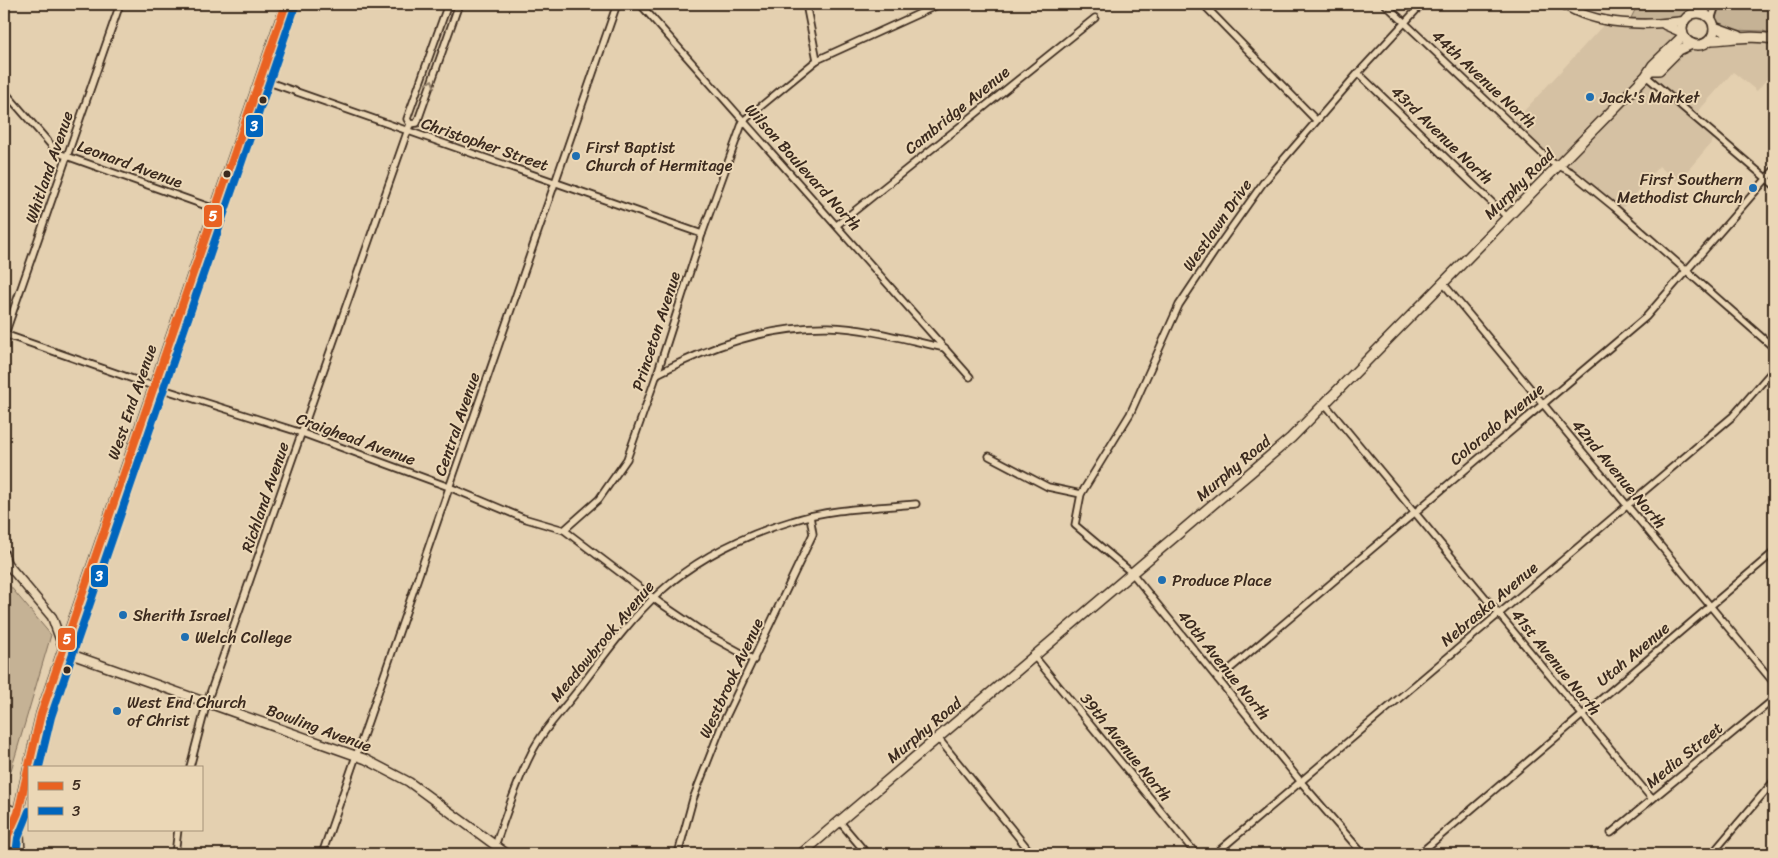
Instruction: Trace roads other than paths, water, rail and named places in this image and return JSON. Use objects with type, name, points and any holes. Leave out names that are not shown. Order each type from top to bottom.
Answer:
[{"type":"highway","points":[[4,846],[8,835]]},
{"type":"main road","name":"West End Avenue","points":[[29,766],[41,714],[63,647],[286,4]]},
{"type":"main road","points":[[1739,36],[1732,39],[1710,40],[1703,44],[1692,44],[1683,34],[1684,22],[1692,14],[1700,14],[1712,24],[1739,36],[1774,39]]},
{"type":"main road","points":[[1710,40],[1712,24]]},
{"type":"main road","name":"Murphy Road","points":[[801,854],[1291,438],[1649,73],[1653,66],[1683,34]]},
{"type":"main road","name":"Murphy Road","points":[[1649,73],[1658,70],[1679,50],[1692,44]]},
{"type":"main road","name":"West End Avenue","points":[[6,854],[8,835],[18,813],[28,770]]},
{"type":"main road","name":"West End Avenue","points":[[18,813],[20,854]]},
{"type":"street","name":"Whitland Avenue","points":[[4,336],[120,4]]},
{"type":"street","name":"Richland Avenue","points":[[190,766],[207,702],[410,124],[408,119],[448,4]]},
{"type":"street","name":"Richland Avenue","points":[[410,124],[417,123],[459,4]]},
{"type":"street","name":"Central Avenue","points":[[322,854],[617,4]]},
{"type":"street","name":"Wilson Boulevard North","points":[[640,4],[970,377]]},
{"type":"street","points":[[806,4],[817,60]]},
{"type":"street","points":[[743,121],[817,60],[940,4]]},
{"type":"street","points":[[1203,4],[1316,120]]},
{"type":"street","name":"44th Avenue North","points":[[1386,4],[1551,162],[1571,172],[1614,207],[1774,348]]},
{"type":"street","name":"Westlawn Drive","points":[[1081,494],[1130,414],[1179,305],[1263,183],[1358,72],[1422,4]]},
{"type":"street","points":[[1563,4],[1584,15],[1602,20],[1663,24],[1684,22]]},
{"type":"street","points":[[1700,14],[1716,4]]},
{"type":"street","points":[[1712,24],[1716,4]]},
{"type":"street","name":"Cambridge Avenue","points":[[837,225],[1095,18]]},
{"type":"street","points":[[1663,24],[1683,34]]},
{"type":"street","name":"43rd Avenue North","points":[[1358,72],[1508,216]]},
{"type":"street","points":[[1649,73],[1774,185]]},
{"type":"street","name":"Christopher Street","points":[[260,80],[702,234]]},
{"type":"street","name":"Leonard Avenue","points":[[4,91],[53,149],[67,156],[215,209]]},
{"type":"street","name":"Princeton Avenue","points":[[564,530],[599,499],[627,459],[657,374],[702,234],[743,121]]},
{"type":"street","name":"Colorado Avenue","points":[[1218,679],[1646,317],[1774,170]]},
{"type":"street","name":"42nd Avenue North","points":[[1442,283],[1774,683]]},
{"type":"street","points":[[657,374],[692,356],[730,342],[757,334],[792,330],[829,327],[875,332],[945,348]]},
{"type":"street","name":"Craighead Avenue","points":[[4,336],[302,433],[523,518],[564,530],[653,598],[703,632],[754,660]]},
{"type":"street","name":"Nebraska Avenue","points":[[1215,854],[1733,416],[1774,369]]},
{"type":"street","name":"41st Avenue North","points":[[1325,404],[1652,799]]},
{"type":"street","points":[[989,456],[1048,487],[1081,494]]},
{"type":"street","name":"40th Avenue North","points":[[1081,494],[1075,524],[1132,573],[1301,782],[1364,854]]},
{"type":"street","name":"Meadowbrook Avenue","points":[[495,846],[516,786],[531,752],[598,664],[653,598],[674,580],[709,556],[744,538],[793,520],[810,516],[916,504]]},
{"type":"street","name":"Westbrook Avenue","points":[[678,854],[693,799],[718,734],[813,534],[810,516]]},
{"type":"street","points":[[4,551],[6,563],[52,616],[63,647]]},
{"type":"street","name":"Utah Avenue","points":[[1419,854],[1774,552]]},
{"type":"street","name":"Bowling Avenue","points":[[63,647],[73,655],[357,755],[410,782],[507,854]]},
{"type":"street","name":"39th Avenue North","points":[[1034,656],[1196,854]]},
{"type":"street","name":"Media Street","points":[[1611,833],[1774,699]]},
{"type":"street","points":[[938,738],[1032,854]]},
{"type":"street","points":[[1716,848],[1774,782]]},
{"type":"street","points":[[4,807],[18,813]]},
{"type":"street","points":[[840,822],[867,854]]},
{"type":"street","points":[[176,854],[178,830]]},
{"type":"place","name":"Jack's Market","points":[[1590,97]]},
{"type":"place","name":"First Baptist Church of Hermitage","points":[[576,156]]},
{"type":"place","name":"First Southern Methodist Church","points":[[1753,188]]},
{"type":"place","name":"Produce Place","points":[[1162,580]]},
{"type":"place","name":"Sherith Israel","points":[[123,615]]},
{"type":"place","name":"Welch College","points":[[185,637]]},
{"type":"place","name":"West End Church of Christ","points":[[117,711]]}]
